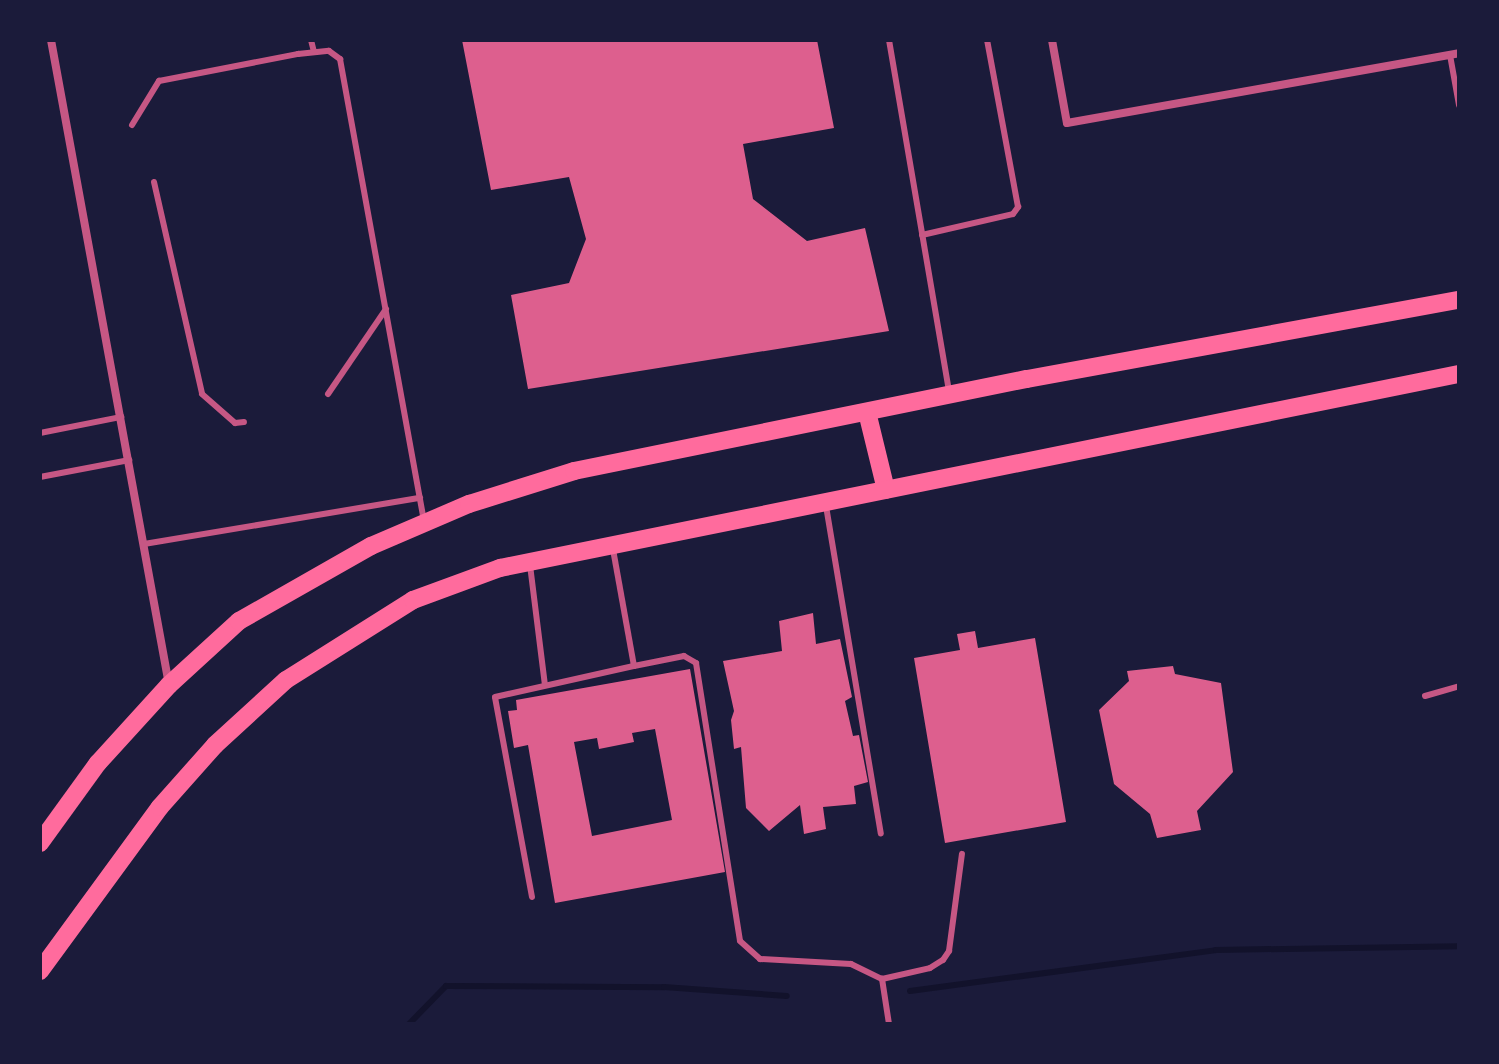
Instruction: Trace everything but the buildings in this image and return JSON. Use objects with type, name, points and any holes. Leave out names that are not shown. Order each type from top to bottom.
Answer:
[{"type":"main road","points":[[40,843],[98,763],[169,685],[239,621],[371,546],[425,522],[574,471],[949,395],[1459,300]]},
{"type":"main road","points":[[40,971],[160,807],[215,745],[286,680],[413,600],[500,568],[1459,374]]},
{"type":"main road","points":[[867,412],[886,490]]},
{"type":"street","points":[[51,40],[169,685]]},
{"type":"street","points":[[1052,40],[1067,123],[1455,54]]},
{"type":"lane","points":[[311,40],[314,52]]},
{"type":"lane","points":[[889,40],[949,395]]},
{"type":"lane","points":[[922,235],[1013,214],[1018,207],[987,40]]},
{"type":"lane","points":[[132,125],[159,81],[314,52],[329,51],[340,59],[425,522]]},
{"type":"lane","points":[[1455,54],[1459,105]]},
{"type":"lane","points":[[154,182],[202,394],[235,423],[244,422]]},
{"type":"lane","points":[[328,394],[386,309]]},
{"type":"lane","points":[[40,433],[121,417]]},
{"type":"lane","points":[[40,477],[129,460]]},
{"type":"lane","points":[[144,544],[420,498]]},
{"type":"lane","points":[[825,502],[881,833]]},
{"type":"lane","points":[[613,546],[634,666]]},
{"type":"lane","points":[[529,563],[545,685]]},
{"type":"lane","points":[[532,897],[495,697],[684,656],[696,663],[740,941],[760,959],[851,964],[882,979],[930,968],[943,960],[949,951],[962,854]]},
{"type":"lane","points":[[1425,696],[1459,686]]},
{"type":"lane","points":[[882,979],[889,1024]]},
{"type":"waterway","points":[[910,991],[1216,950],[1459,946]]},
{"type":"waterway","points":[[409,1024],[446,986],[664,987],[787,996]]}]
